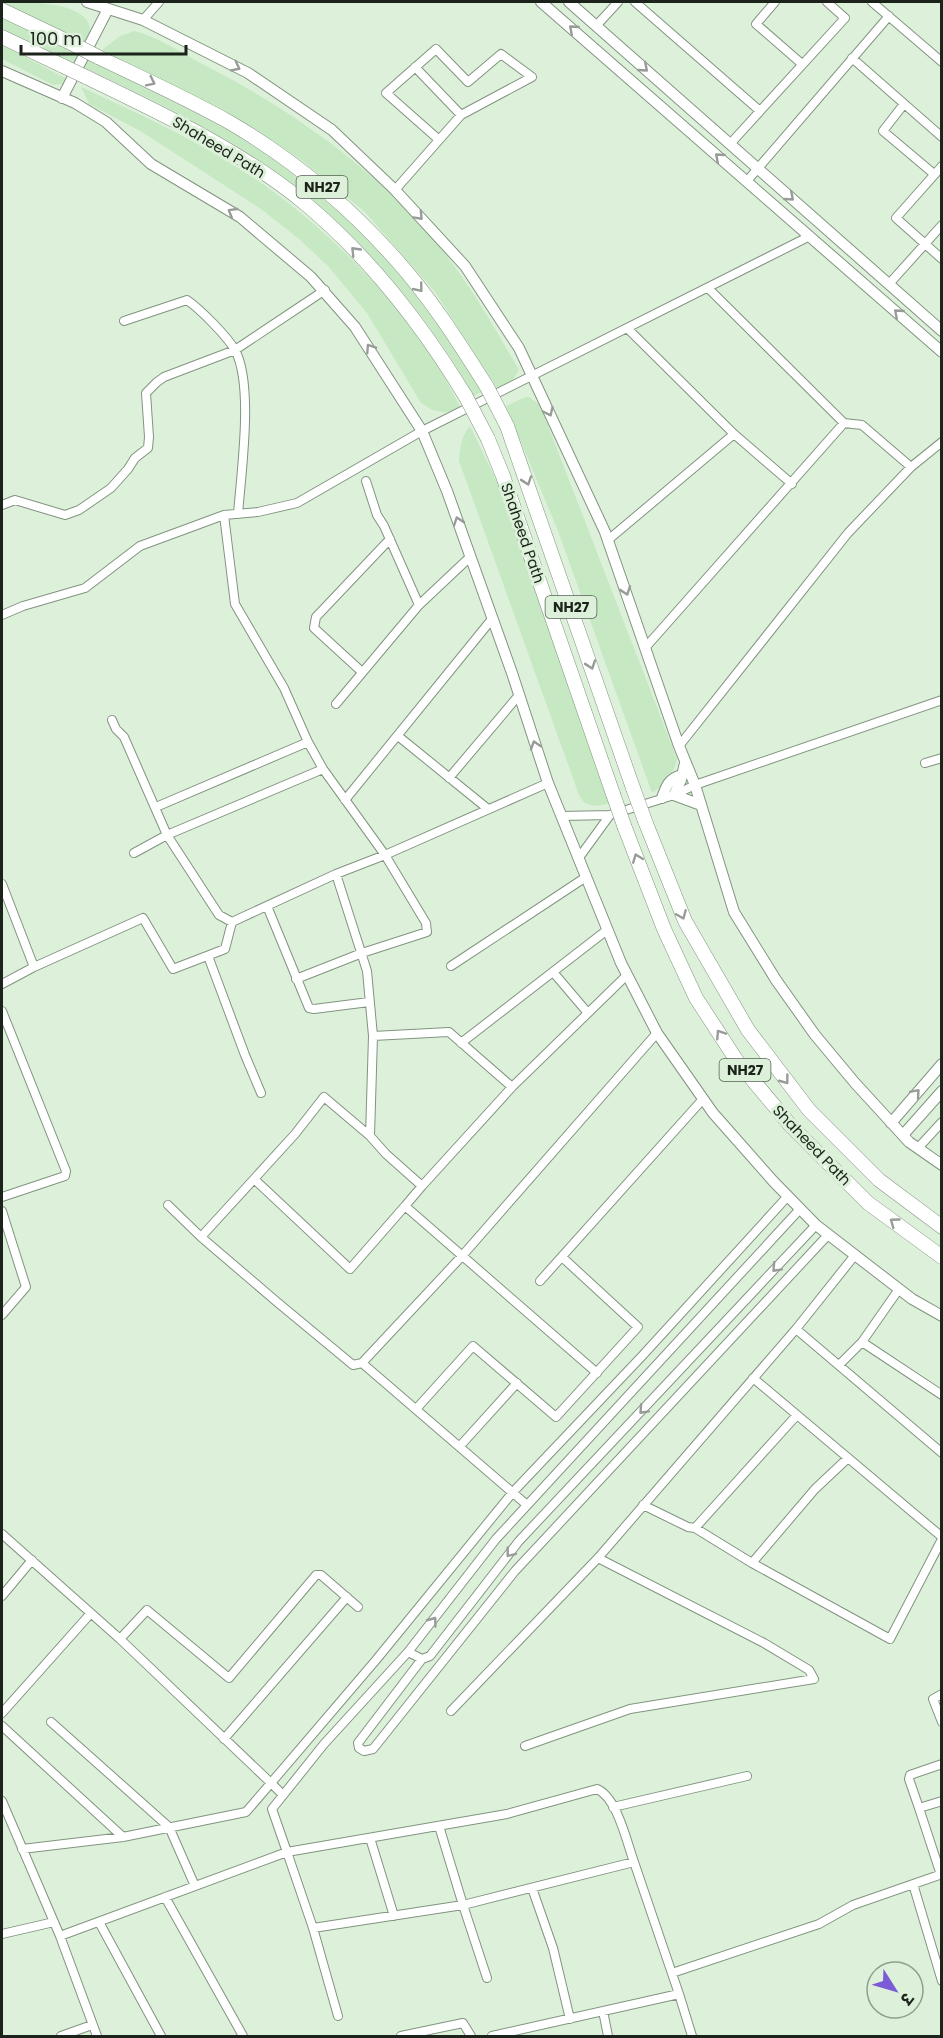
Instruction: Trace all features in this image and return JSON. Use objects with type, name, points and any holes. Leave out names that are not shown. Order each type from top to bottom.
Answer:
[{"type":"highway","name":"Shaheed Path","points":[[2,10],[228,122],[287,160],[320,186],[391,254],[425,295],[487,387],[507,426],[633,788],[685,921],[748,1030],[809,1110],[879,1180],[942,1227]]},
{"type":"highway","name":"Shaheed Path","points":[[2,37],[214,142],[270,178],[306,204],[337,232],[373,269],[406,309],[448,368],[488,439],[503,476],[625,828],[664,929],[696,998],[737,1061],[791,1126],[868,1203],[942,1257]]},
{"type":"street","points":[[87,2],[143,20],[248,73],[332,130],[395,190],[465,266],[519,348],[608,540],[679,746],[695,785],[735,912],[776,980],[815,1035],[891,1123],[918,1148],[942,1165]]},
{"type":"street","points":[[143,20],[159,2]]},
{"type":"street","points":[[542,2],[942,352]]},
{"type":"street","points":[[569,2],[942,331]]},
{"type":"street","points":[[596,26],[618,2]]},
{"type":"street","points":[[636,2],[760,111]]},
{"type":"street","points":[[775,2],[756,24],[802,64]]},
{"type":"street","points":[[730,144],[844,18],[827,2]]},
{"type":"street","points":[[872,2],[942,62]]},
{"type":"street","points":[[62,98],[108,9]]},
{"type":"street","points":[[747,181],[888,16]]},
{"type":"street","points":[[395,190],[461,115],[532,77],[501,54],[468,82],[436,49],[386,93],[438,139]]},
{"type":"street","points":[[852,58],[942,137]]},
{"type":"street","points":[[415,68],[461,115]]},
{"type":"street","points":[[2,71],[62,98],[106,122],[152,164],[240,217],[325,290],[355,327],[422,431],[447,491],[548,783],[627,975],[657,1033],[713,1113],[816,1226],[899,1289],[942,1316]]},
{"type":"street","points":[[904,104],[884,131],[934,174]]},
{"type":"street","points":[[942,166],[896,218],[942,259]]},
{"type":"street","points":[[889,284],[942,225]]},
{"type":"street","points":[[2,615],[23,606],[85,588],[140,546],[224,515],[258,512],[297,503],[422,431],[810,237]]},
{"type":"street","points":[[708,288],[844,423],[862,424],[911,467]]},
{"type":"street","points":[[2,505],[15,500],[65,515],[84,507],[111,488],[135,458],[148,448],[146,393],[157,382],[235,350],[325,290]]},
{"type":"street","points":[[124,321],[187,300],[200,308],[235,350],[246,402],[238,514]]},
{"type":"street","points":[[627,328],[734,434],[792,484]]},
{"type":"street","points":[[645,648],[844,423]]},
{"type":"street","points":[[608,540],[734,434]]},
{"type":"street","points":[[679,746],[848,533],[911,467],[942,442]]},
{"type":"street","points":[[366,481],[377,515],[419,605]]},
{"type":"street","points":[[224,515],[235,604],[284,688],[308,742],[323,769],[385,855],[426,922],[427,932],[362,953],[296,979]]},
{"type":"street","points":[[362,672],[314,628],[316,617],[390,539]]},
{"type":"street","points":[[336,704],[419,605],[470,557]]},
{"type":"street","points":[[345,800],[492,619]]},
{"type":"street","points":[[449,778],[519,694]]},
{"type":"street","points":[[561,816],[610,815],[674,795],[695,785],[942,700]]},
{"type":"street","points":[[112,720],[116,729],[124,737],[167,835],[219,915],[232,922]]},
{"type":"street","points":[[398,736],[488,809]]},
{"type":"street","points":[[156,807],[308,742]]},
{"type":"street","points":[[925,764],[942,758]]},
{"type":"street","points":[[674,795],[686,763]]},
{"type":"street","points":[[134,853],[167,835],[323,769]]},
{"type":"street","points":[[663,798],[668,783],[673,778],[682,775]]},
{"type":"street","points":[[232,922],[336,874],[385,855],[548,783]]},
{"type":"street","points":[[674,795],[685,797],[701,805]]},
{"type":"street","points":[[578,859],[610,815]]},
{"type":"street","points":[[336,874],[367,971],[373,1036],[370,1136]]},
{"type":"street","points":[[451,966],[586,877]]},
{"type":"street","points":[[2,884],[34,967]]},
{"type":"street","points":[[267,906],[309,1008],[369,1002]]},
{"type":"street","points":[[2,984],[34,967],[143,918],[173,969],[225,949],[232,922]]},
{"type":"street","points":[[461,1043],[608,930]]},
{"type":"street","points":[[208,956],[261,1093]]},
{"type":"street","points":[[553,972],[587,1012]]},
{"type":"street","points":[[254,1179],[350,1269],[512,1087],[627,975]]},
{"type":"street","points":[[2,1011],[66,1171],[65,1176],[2,1197]]},
{"type":"street","points":[[373,1036],[449,1032],[512,1087]]},
{"type":"street","points":[[168,1205],[201,1237],[353,1365],[362,1363],[462,1256],[657,1033]]},
{"type":"street","points":[[891,1123],[942,1064]]},
{"type":"street","points":[[903,1135],[942,1091]]},
{"type":"street","points":[[201,1237],[296,1134],[324,1097],[370,1136],[386,1154],[422,1186]]},
{"type":"street","points":[[540,1281],[703,1099]]},
{"type":"street","points":[[918,1148],[942,1122]]},
{"type":"street","points":[[22,1849],[123,1837],[246,1812],[376,1660],[513,1492],[643,1355],[788,1196]]},
{"type":"street","points":[[405,1206],[597,1373]]},
{"type":"street","points":[[338,2016],[314,1928],[272,1809],[324,1744],[408,1652],[496,1539],[800,1209]]},
{"type":"street","points":[[2,1211],[26,1287],[2,1315]]},
{"type":"street","points":[[816,1226],[519,1541],[430,1656],[422,1659],[358,1743],[359,1748],[364,1751],[373,1749],[515,1571],[828,1235]]},
{"type":"street","points":[[451,1711],[598,1558],[796,1329],[855,1256]]},
{"type":"street","points":[[417,1408],[473,1346],[556,1417],[638,1327],[562,1257]]},
{"type":"street","points":[[839,1365],[861,1342],[899,1289]]},
{"type":"street","points":[[796,1329],[942,1454]]},
{"type":"street","points":[[861,1342],[942,1395]]},
{"type":"street","points":[[362,1363],[527,1505]]},
{"type":"street","points":[[643,1504],[688,1527],[695,1528],[752,1563],[890,1639],[942,1538],[753,1378]]},
{"type":"street","points":[[460,1446],[517,1383]]},
{"type":"street","points":[[695,1528],[797,1415]]},
{"type":"street","points":[[752,1563],[815,1490],[848,1458]]},
{"type":"street","points":[[2,1534],[120,1640],[283,1796]]},
{"type":"street","points":[[525,1746],[630,1709],[814,1678],[809,1670],[764,1643],[598,1558]]},
{"type":"street","points":[[2,1596],[32,1560]]},
{"type":"street","points":[[120,1640],[147,1610],[229,1678],[316,1575],[321,1575],[358,1607]]},
{"type":"street","points":[[224,1739],[347,1598]]},
{"type":"street","points":[[2,1713],[91,1613]]},
{"type":"street","points":[[408,1652],[422,1659]]},
{"type":"street","points":[[942,1694],[933,1699],[942,1722]]},
{"type":"street","points":[[51,1722],[169,1827],[195,1886]]},
{"type":"street","points":[[2,1726],[123,1837]]},
{"type":"street","points":[[672,1973],[819,1923],[853,1905],[941,1875],[909,1779],[910,1775],[942,1764]]},
{"type":"street","points":[[614,1807],[747,1776]]},
{"type":"street","points":[[60,1936],[287,1852],[507,1814],[597,1789],[603,1791],[614,1807],[692,2037]]},
{"type":"street","points":[[2,1801],[60,1936],[97,2037]]},
{"type":"street","points":[[919,1808],[942,1801]]},
{"type":"street","points":[[439,1826],[488,1978]]},
{"type":"street","points":[[370,1838],[394,1916]]},
{"type":"street","points":[[314,1928],[463,1905],[634,1862]]},
{"type":"street","points":[[913,1884],[942,1981]]},
{"type":"street","points":[[532,1888],[553,1948],[570,2019]]},
{"type":"street","points":[[165,1897],[243,2037]]},
{"type":"street","points":[[2,1934],[54,1922]]},
{"type":"street","points":[[99,1922],[161,2037]]},
{"type":"street","points":[[492,2037],[679,1994]]},
{"type":"street","points":[[603,2011],[608,2037]]},
{"type":"street","points":[[401,2037],[463,2023],[471,2037]]},
{"type":"street","points":[[62,2037],[92,2025]]},
{"type":"street","points":[[536,2027],[538,2037]]},
{"type":"green space","points":[[2,2],[29,2],[61,6],[75,11],[85,18],[90,29],[88,43],[2,4]]},
{"type":"green space","points":[[2,18],[220,123],[249,141],[294,175],[374,243],[421,301],[470,371],[481,392],[474,396],[428,326],[374,260],[345,230],[280,176],[245,152],[186,118],[2,29]]},
{"type":"green space","points":[[134,31],[173,48],[273,104],[333,145],[389,192],[449,259],[491,321],[519,370],[512,381],[499,391],[435,292],[364,211],[300,159],[214,107],[102,50],[120,36]]},
{"type":"green space","points":[[2,45],[69,80],[63,84],[53,85],[2,59]]},
{"type":"green space","points":[[81,87],[168,128],[231,163],[274,192],[320,229],[362,270],[419,336],[460,407],[440,412],[421,403],[367,313],[328,266],[299,239],[261,209],[142,132],[89,104]]},
{"type":"green space","points":[[526,397],[540,405],[677,759],[668,779],[652,793],[558,531],[506,406]]},
{"type":"green space","points":[[470,426],[502,492],[612,802],[593,806],[585,803],[579,795],[459,461],[462,442]]}]
